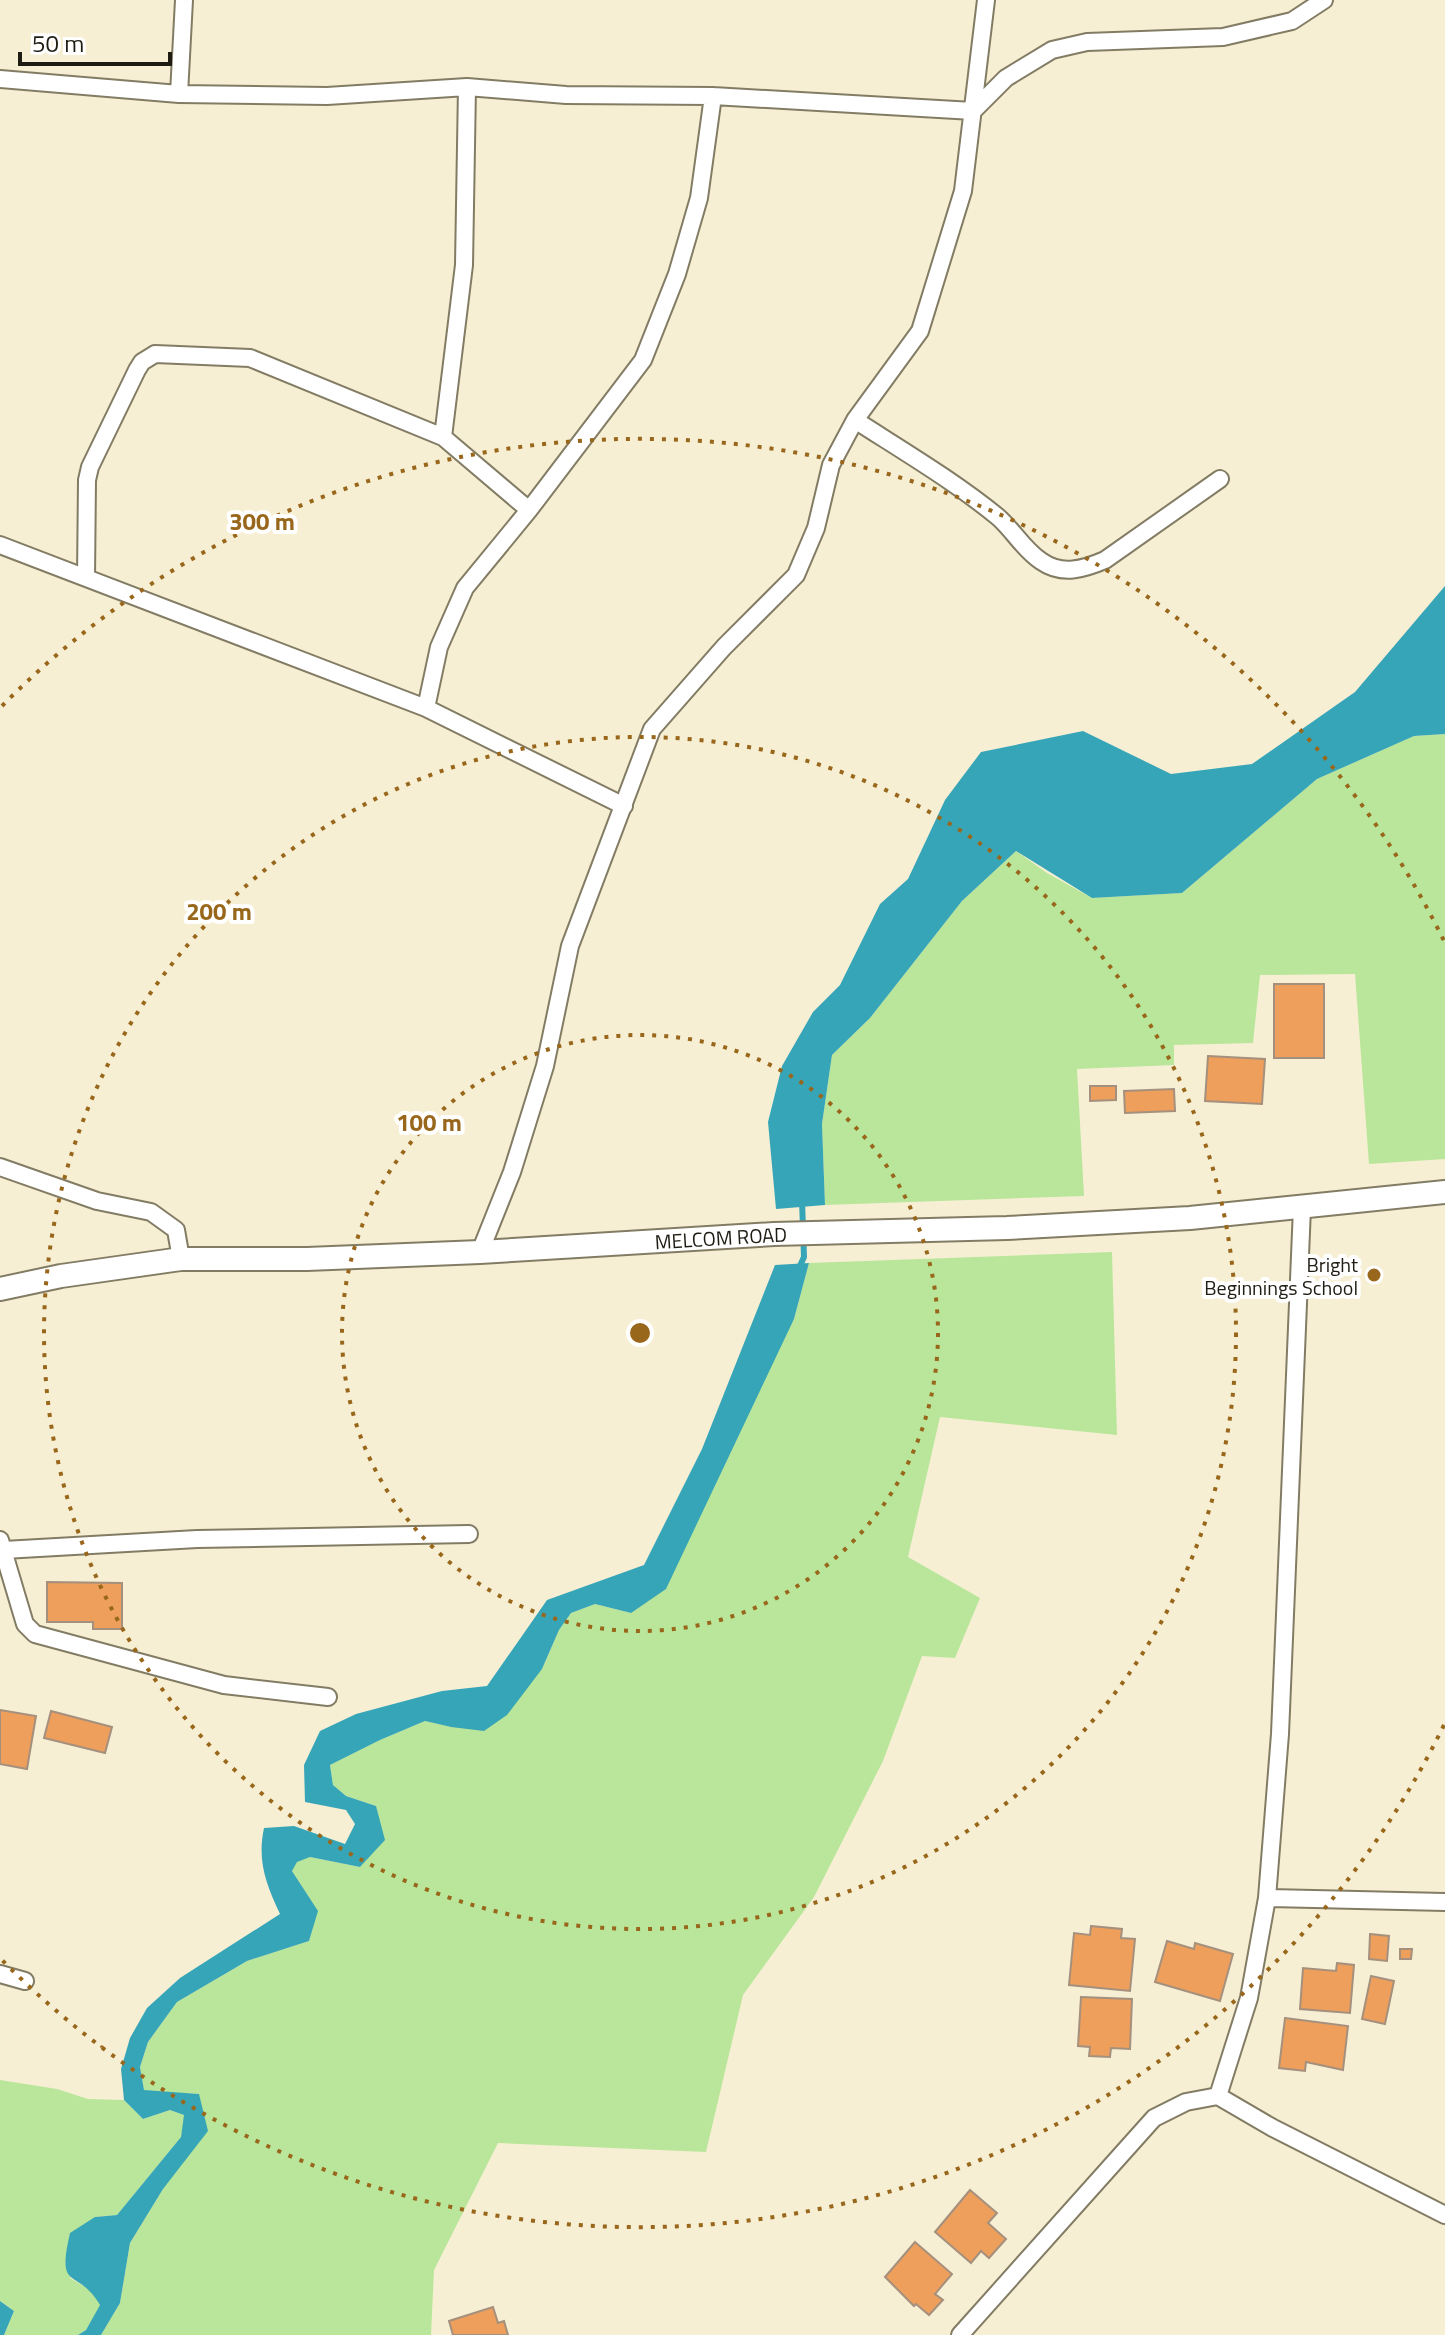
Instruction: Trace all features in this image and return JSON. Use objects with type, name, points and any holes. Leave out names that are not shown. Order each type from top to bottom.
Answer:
[{"type":"main road","name":"MELCOM ROAD","points":[[0,1289],[61,1276],[181,1259],[307,1259],[774,1234],[1007,1228],[1190,1218],[1445,1192]]},
{"type":"street","points":[[179,94],[184,0]]},
{"type":"street","points":[[480,1252],[512,1172],[545,1066],[570,946],[652,729],[724,647],[796,575],[816,528],[831,465],[855,420],[920,331],[963,191],[986,0]]},
{"type":"street","points":[[0,79],[179,94],[327,96],[467,87],[566,95],[713,96],[973,111],[1006,78],[1052,50],[1087,42],[1223,37],[1292,21],[1324,0]]},
{"type":"street","points":[[443,437],[464,265],[467,87]]},
{"type":"street","points":[[426,708],[439,647],[465,588],[529,510],[643,360],[677,274],[699,198],[713,96]]},
{"type":"street","points":[[86,578],[86,494],[90,467],[137,370],[142,362],[155,354],[250,358],[443,437],[529,510]]},
{"type":"street","points":[[855,420],[999,518],[1041,562],[1067,570],[1083,569],[1105,560],[1220,479]]},
{"type":"street","points":[[0,545],[426,708],[624,806]]},
{"type":"street","points":[[0,1167],[97,1201],[151,1212],[176,1230],[181,1259]]},
{"type":"street","points":[[1218,2096],[1249,1998],[1267,1898],[1281,1718],[1302,1208]]},
{"type":"street","points":[[328,1697],[224,1685],[35,1634],[25,1624],[2,1545],[469,1534]]},
{"type":"street","points":[[1267,1898],[1445,1902]]},
{"type":"street","points":[[0,1974],[25,1981]]},
{"type":"street","points":[[960,2335],[1154,2118],[1186,2102],[1218,2096],[1273,2128],[1445,2215]]},
{"type":"green space","points":[[1445,734],[1445,1159],[1369,1164],[1355,974],[1260,975],[1253,1043],[1174,1045],[1174,1065],[1077,1069],[1084,1196],[825,1205],[822,1124],[832,1055],[870,1018],[962,901],[1016,851],[1047,873],[1092,898],[1182,893],[1317,779],[1414,736]]},
{"type":"green space","points":[[1112,1252],[1117,1435],[940,1417],[908,1557],[980,1598],[955,1658],[922,1656],[883,1761],[814,1897],[743,1995],[706,2152],[498,2143],[434,2270],[431,2335],[101,2335],[120,2303],[130,2243],[163,2189],[199,2094],[144,2091],[140,2067],[148,2042],[177,2002],[247,1961],[309,1941],[317,1911],[292,1871],[297,1861],[310,1857],[360,1867],[376,1806],[346,1796],[333,1785],[330,1765],[425,1721],[451,1727],[542,1669],[559,1630],[571,1613],[595,1604],[631,1613],[794,1319],[809,1263]]},
{"type":"green space","points":[[0,2080],[57,2089],[88,2099],[124,2100],[143,2119],[170,2110],[185,2115],[181,2137],[117,2215],[95,2217],[70,2278],[92,2291],[101,2305],[86,2330],[78,2335],[4,2335],[14,2311],[0,2301]]},
{"type":"water","points":[[1445,586],[1445,734],[1414,736],[1317,779],[1182,893],[1092,898],[1016,851],[962,901],[870,1018],[832,1055],[822,1124],[825,1205],[776,1209],[768,1122],[782,1066],[813,1012],[840,985],[880,904],[908,879],[945,800],[981,752],[1083,731],[1171,774],[1252,764],[1355,692]]},
{"type":"water","points":[[809,1263],[794,1319],[666,1589],[631,1613],[595,1604],[571,1613],[559,1630],[542,1669],[507,1715],[484,1731],[425,1721],[330,1765],[333,1785],[346,1796],[376,1806],[385,1840],[360,1867],[310,1857],[297,1862],[292,1871],[318,1911],[309,1941],[247,1961],[177,2002],[148,2042],[140,2067],[144,2090],[199,2094],[208,2131],[163,2189],[130,2243],[120,2303],[101,2335],[78,2335],[86,2330],[100,2305],[92,2293],[67,2272],[66,2252],[70,2233],[95,2217],[117,2215],[181,2137],[184,2115],[170,2110],[143,2119],[124,2100],[121,2069],[130,2038],[147,2008],[180,1978],[280,1914],[264,1872],[264,1828],[294,1826],[345,1844],[355,1824],[346,1810],[305,1802],[304,1765],[320,1731],[356,1714],[442,1691],[487,1686],[547,1600],[644,1565],[702,1449],[775,1265]]},
{"type":"water","points":[[0,2301],[14,2311],[4,2335],[0,2335]]},
{"type":"building","points":[[1274,984],[1324,984],[1324,1058],[1274,1058]]},
{"type":"building","points":[[1208,1056],[1265,1059],[1262,1104],[1205,1101]]},
{"type":"building","points":[[1090,1086],[1116,1086],[1116,1100],[1090,1101]]},
{"type":"building","points":[[1174,1089],[1175,1111],[1125,1113],[1124,1091]]},
{"type":"building","points":[[47,1582],[122,1583],[122,1629],[93,1629],[93,1622],[47,1622]]},
{"type":"building","points":[[0,1710],[36,1716],[27,1769],[0,1764]]},
{"type":"building","points":[[51,1711],[112,1727],[105,1753],[44,1738]]},
{"type":"building","points":[[1091,1926],[1122,1929],[1121,1938],[1135,1939],[1130,1991],[1069,1985],[1074,1933],[1090,1935]]},
{"type":"building","points":[[1370,1934],[1389,1936],[1387,1961],[1369,1959]]},
{"type":"building","points":[[1167,1941],[1194,1949],[1195,1943],[1233,1954],[1220,2001],[1155,1982]]},
{"type":"building","points":[[1400,1949],[1412,1949],[1411,1959],[1400,1959]]},
{"type":"building","points":[[1337,1963],[1354,1965],[1350,2013],[1300,2009],[1303,1968],[1336,1971]]},
{"type":"building","points":[[1371,1976],[1394,1981],[1385,2024],[1362,2019]]},
{"type":"building","points":[[1081,1997],[1132,1999],[1130,2049],[1111,2048],[1110,2057],[1089,2056],[1090,2047],[1078,2046]]},
{"type":"building","points":[[1285,2018],[1348,2026],[1343,2070],[1306,2062],[1305,2071],[1279,2068]]},
{"type":"building","points":[[970,2190],[997,2213],[988,2223],[1006,2239],[989,2258],[981,2251],[971,2263],[935,2232]]},
{"type":"building","points":[[915,2242],[952,2274],[935,2294],[943,2300],[929,2315],[916,2304],[914,2306],[885,2277]]},
{"type":"building","points":[[493,2307],[498,2323],[504,2321],[508,2335],[453,2335],[449,2321]]},
{"type":"waterway","points":[[799,1268],[804,1257],[802,1200]]},
{"type":"place","name":"Bright Beginnings School","points":[[1374,1275]]}]
